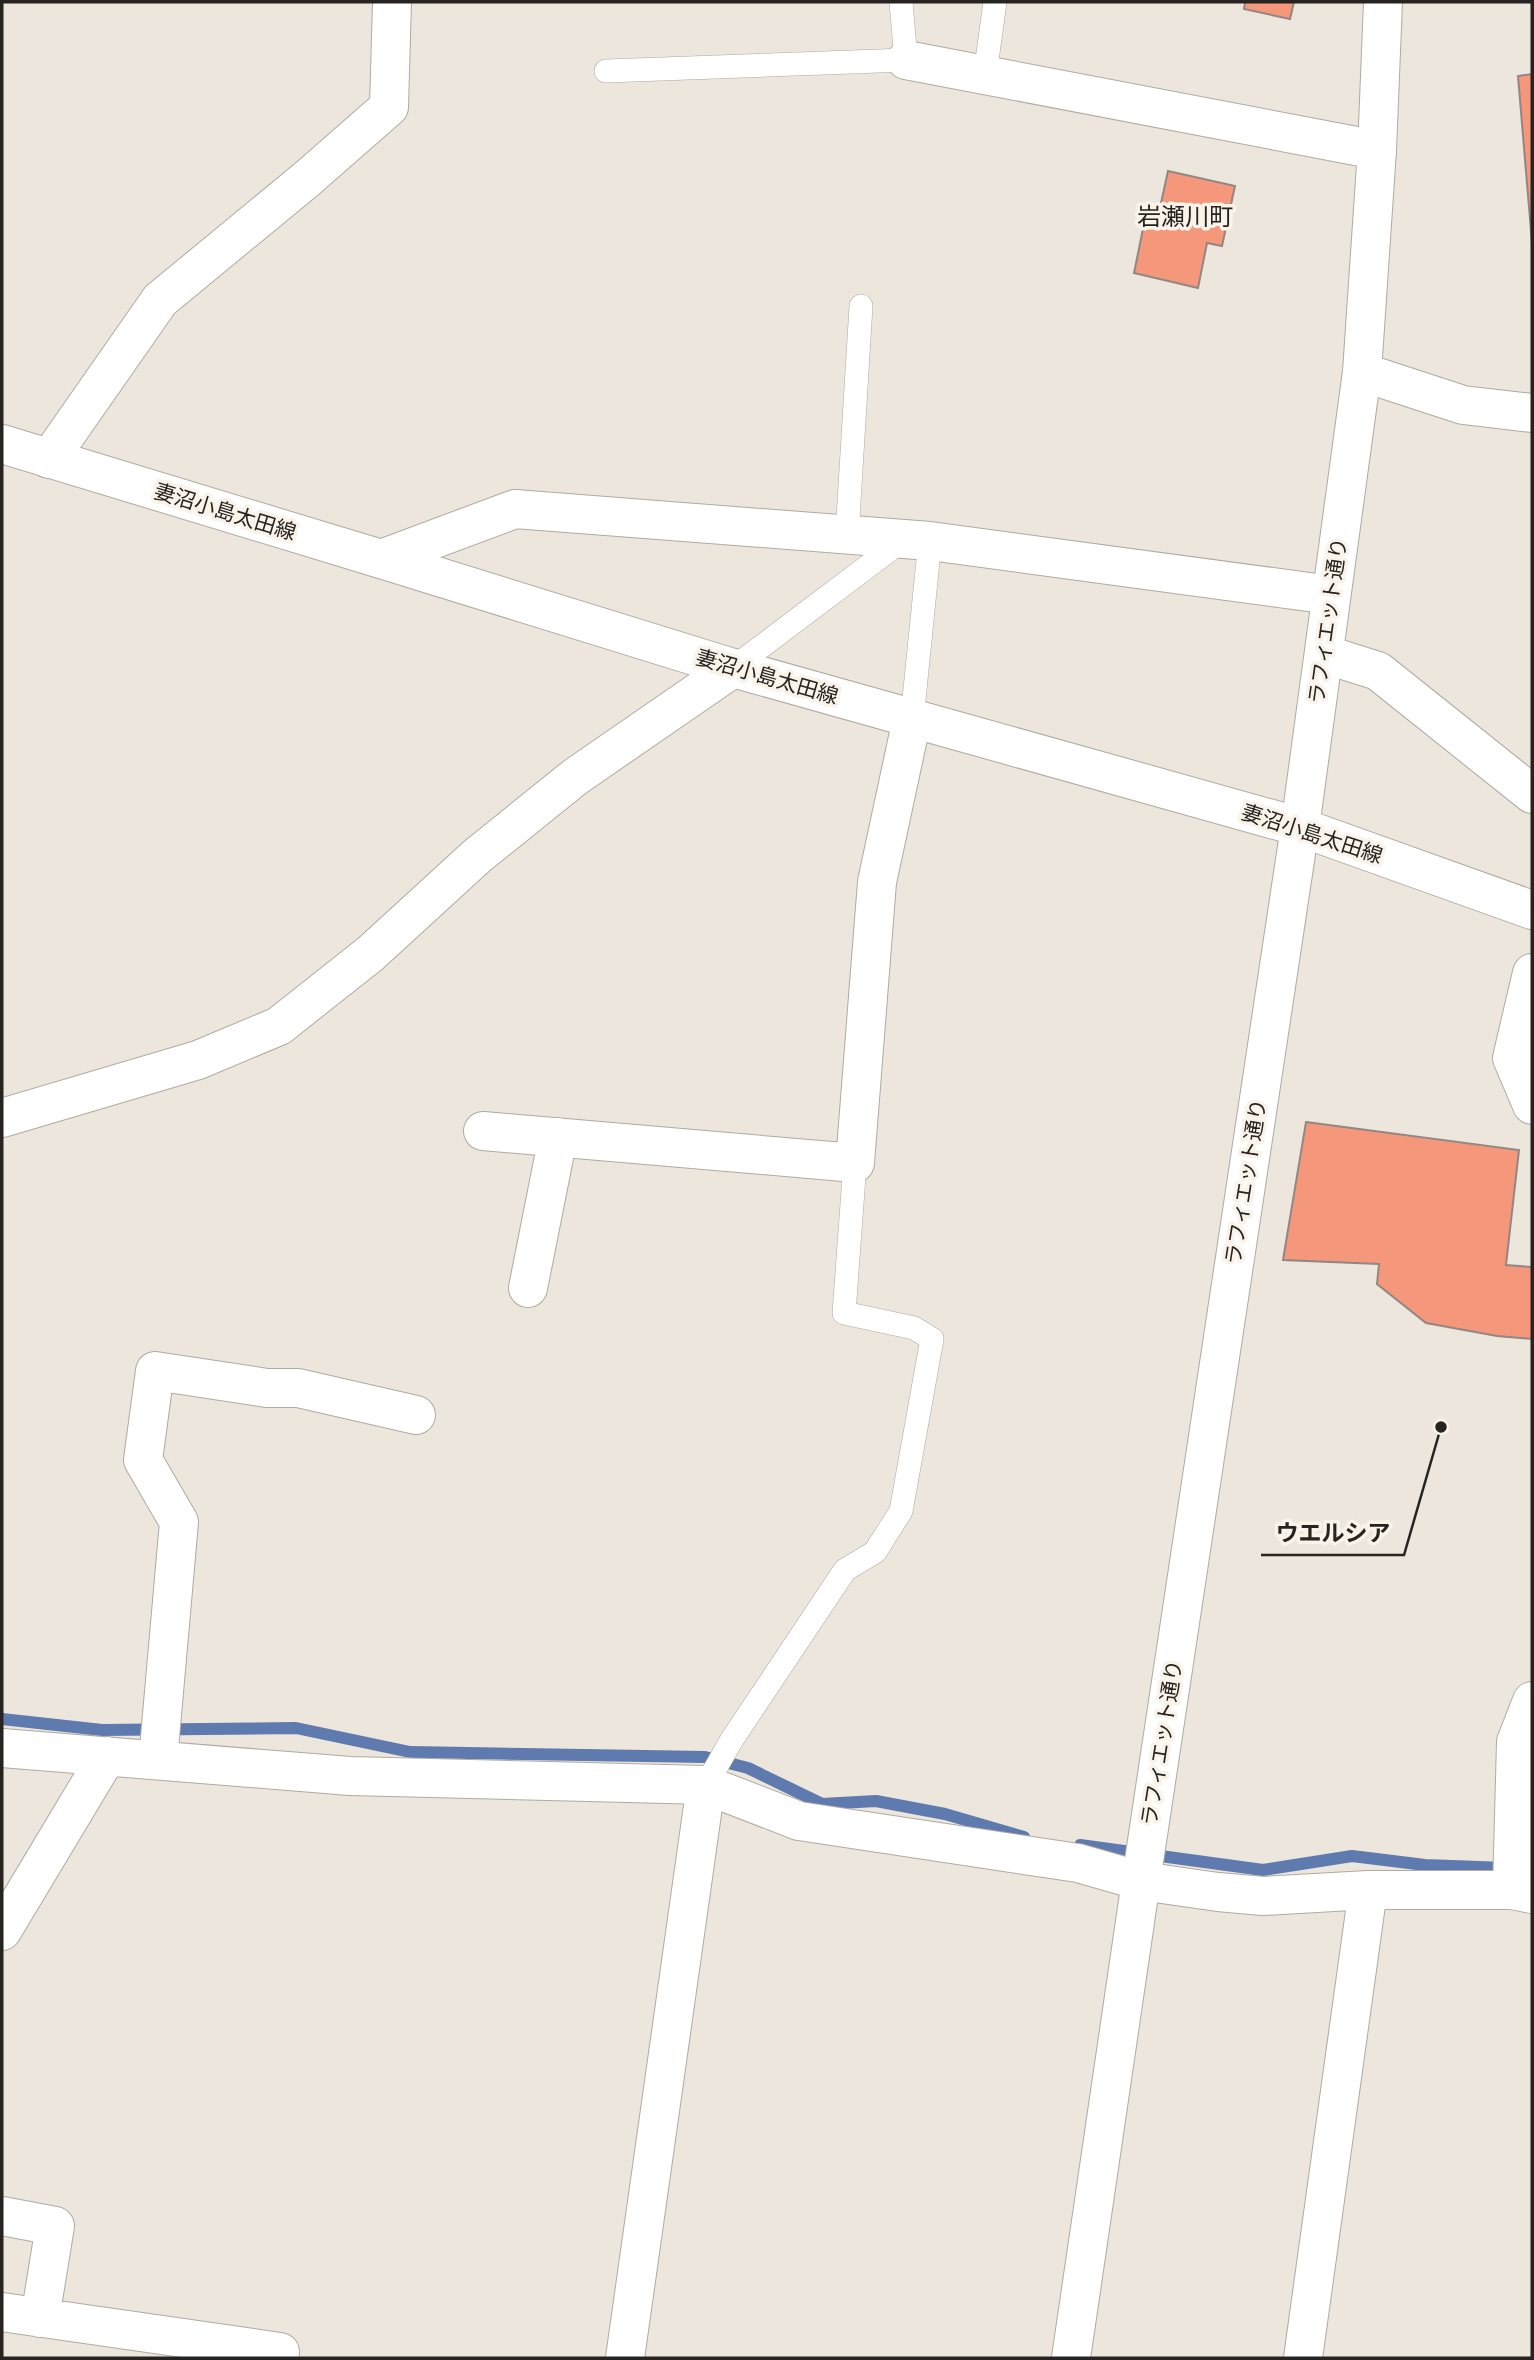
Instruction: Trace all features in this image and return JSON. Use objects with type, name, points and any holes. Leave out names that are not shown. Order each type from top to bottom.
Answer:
[{"type":"street","points":[[49,459],[160,300],[389,107],[392,2]]},
{"type":"street","name":"ラフィエット通り","points":[[1071,2358],[1300,827],[1362,372],[1377,150],[1383,2]]},
{"type":"street","points":[[906,60],[1377,150]]},
{"type":"street","points":[[1362,372],[1463,405],[1532,413]]},
{"type":"street","name":"妻沼小島太田線","points":[[2,444],[733,668],[1300,827],[1532,910]]},
{"type":"street","points":[[381,559],[515,509],[917,540],[1331,595]]},
{"type":"street","points":[[1324,654],[1378,671],[1532,794]]},
{"type":"street","points":[[2,1118],[198,1060],[279,1026],[370,954],[477,856],[575,777],[733,668]]},
{"type":"street","points":[[483,1131],[855,1163],[877,882],[912,719]]},
{"type":"street","points":[[1532,974],[1512,1058],[1532,1105]]},
{"type":"street","points":[[528,1288],[558,1138]]},
{"type":"street","points":[[158,1760],[179,1522],[143,1460],[155,1371],[267,1388],[298,1388],[416,1415]]},
{"type":"street","points":[[2,1748],[349,1776],[706,1784],[799,1821],[1078,1863],[1141,1881],[1218,1892],[1263,1896],[1368,1890],[1522,1892],[1524,1744],[1532,1701]]},
{"type":"street","points":[[2,1931],[107,1756]]},
{"type":"street","points":[[625,2358],[706,1784]]},
{"type":"street","points":[[1303,2358],[1368,1890]]},
{"type":"street","points":[[2,2216],[55,2227],[40,2318]]},
{"type":"street","points":[[2,2312],[182,2349],[280,2352],[279,2358]]},
{"type":"lane","points":[[606,71],[906,60],[901,2]]},
{"type":"lane","points":[[985,75],[995,2]]},
{"type":"lane","points":[[847,535],[861,306]]},
{"type":"lane","points":[[733,668],[917,540]]},
{"type":"lane","points":[[912,719],[917,540]]},
{"type":"lane","points":[[706,1784],[731,1741],[845,1570],[875,1552],[901,1511],[932,1339],[914,1328],[844,1313],[855,1163]]},
{"type":"building","points":[[1245,2],[1294,2],[1290,19],[1244,9]]},
{"type":"building","points":[[1532,74],[1532,243],[1518,76]]},
{"type":"building","points":[[1168,171],[1235,186],[1222,246],[1207,243],[1198,288],[1134,273],[1144,224],[1156,226]]},
{"type":"building","points":[[1306,1122],[1519,1150],[1506,1265],[1532,1267],[1532,1339],[1497,1336],[1426,1323],[1377,1284],[1379,1264],[1283,1260]]},
{"type":"waterway","points":[[2,1719],[102,1730],[296,1728],[410,1752],[705,1757],[748,1768],[822,1804],[876,1801],[945,1814],[1024,1837]]},
{"type":"waterway","points":[[1080,1845],[1263,1870],[1352,1856],[1425,1865],[1532,1869]]},
{"type":"place","name":"ウエルシア","points":[[1441,1427]]},
{"type":"district","name":"岩瀬川町","points":[[1185,217]]}]
